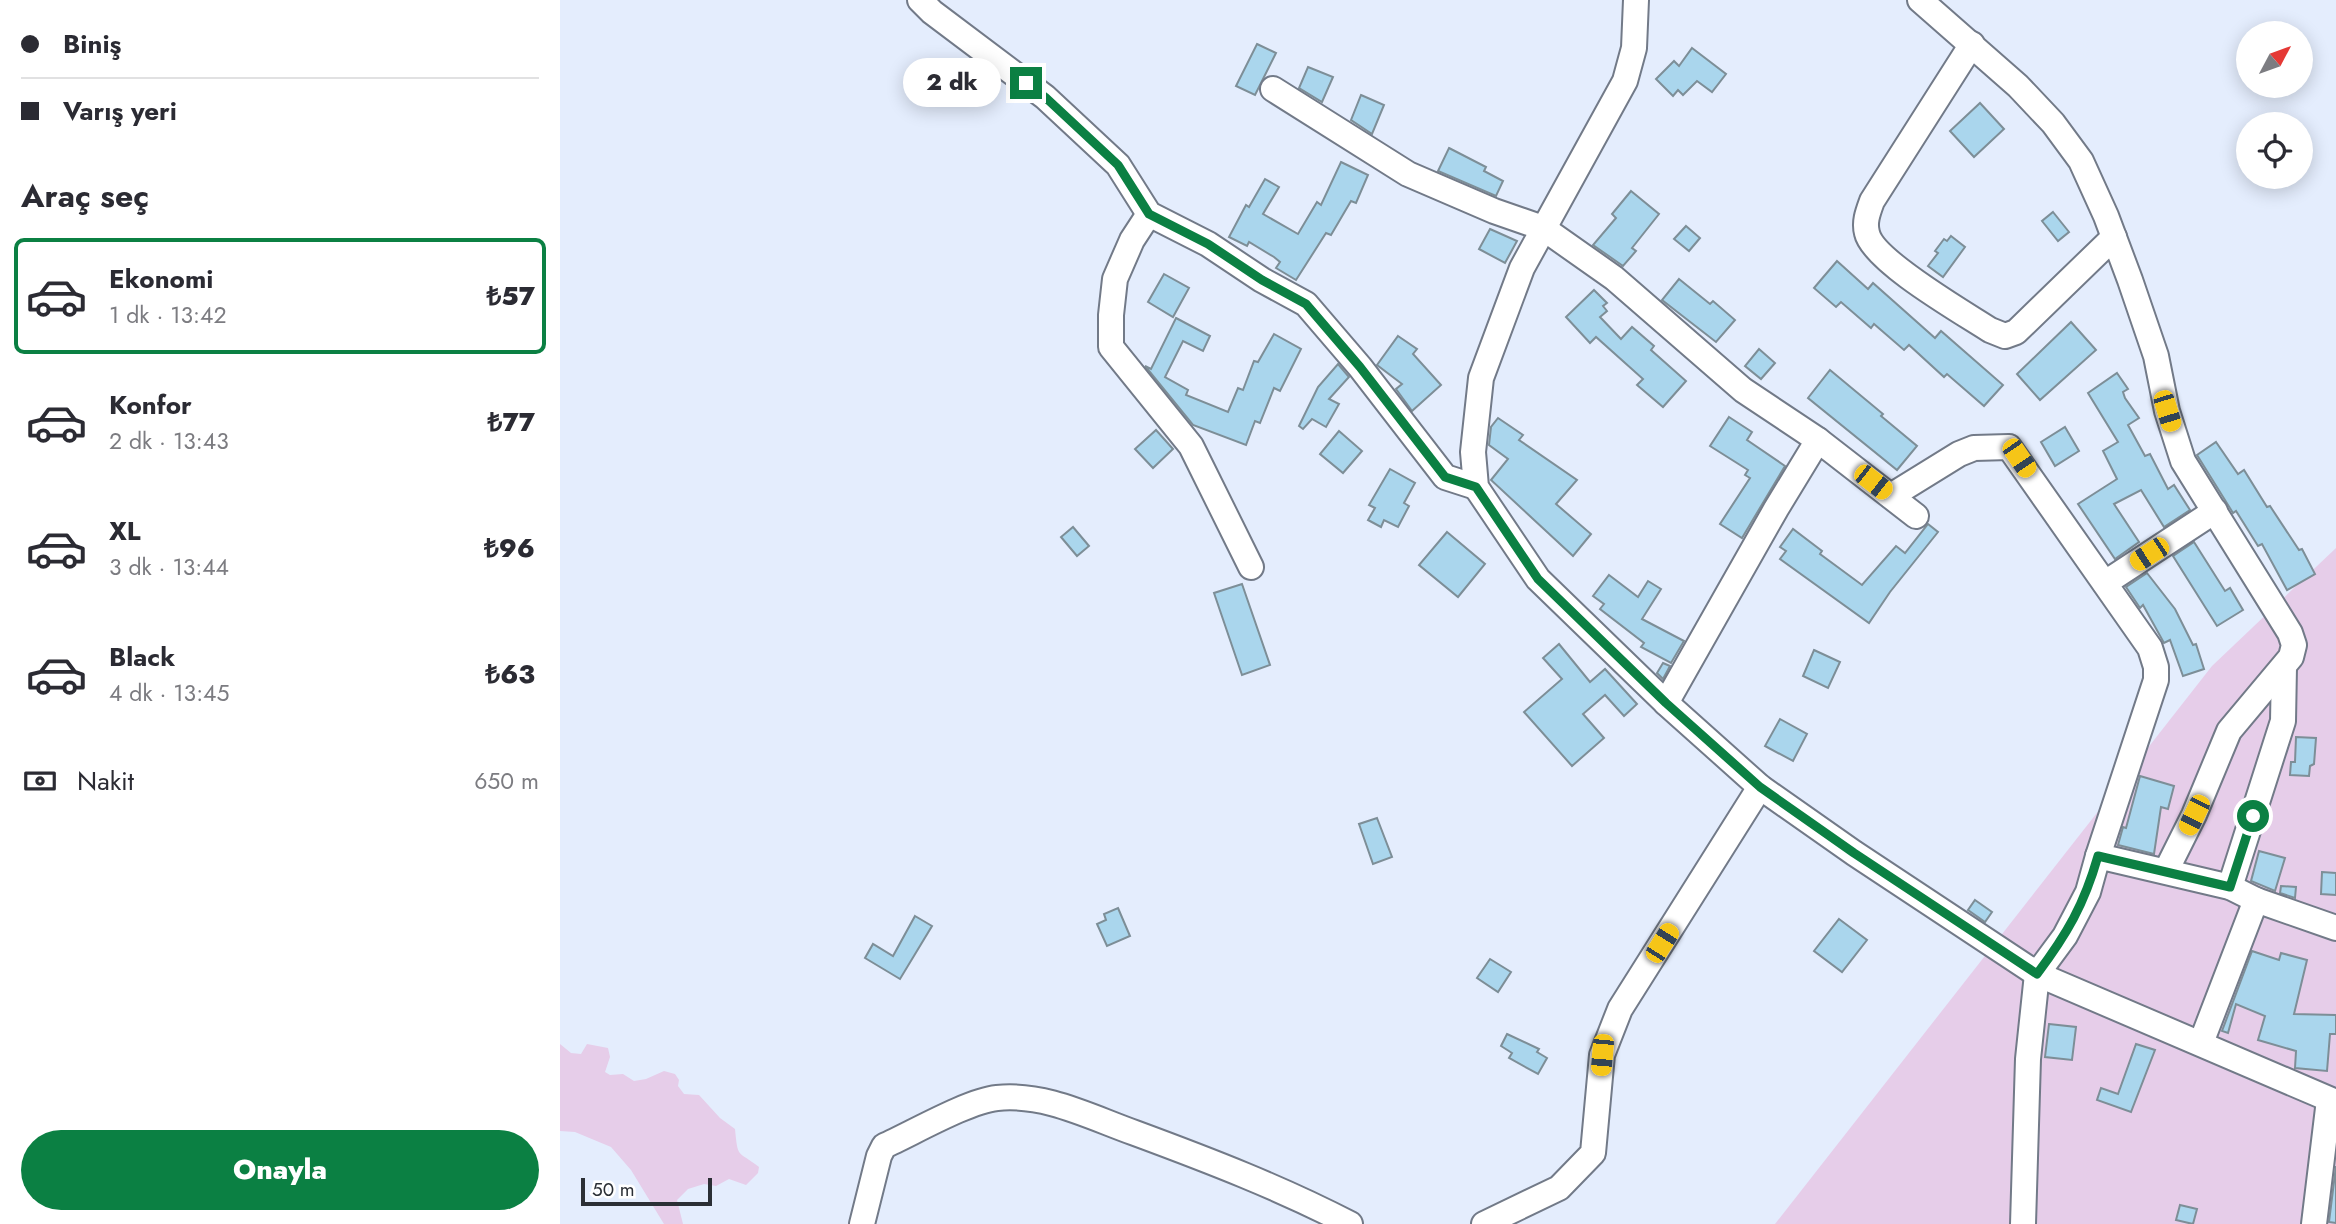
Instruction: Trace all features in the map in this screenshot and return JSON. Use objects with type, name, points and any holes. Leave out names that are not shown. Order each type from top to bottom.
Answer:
[{"type":"street","points":[[920,0],[932,12],[1045,97],[1109,156],[1118,165],[1149,214],[1208,244],[1262,280],[1306,304],[1360,367],[1445,477],[1476,487]]},
{"type":"street","points":[[1636,0],[1634,48],[1625,81],[1522,268],[1481,379],[1473,452],[1476,487],[1538,579],[1666,703],[1760,787],[1854,853],[2037,974],[2332,1101],[2314,1224]]},
{"type":"street","points":[[1920,0],[2018,86],[2060,132],[2081,161],[2114,237],[2156,356],[2167,411],[2183,461],[2290,633],[2294,645],[2291,657],[2284,667],[2230,731],[2194,815],[2166,871]]},
{"type":"street","points":[[1972,44],[1872,201],[1866,218],[1867,234],[1872,245],[1886,261],[1990,330],[2005,336],[2016,332],[2114,237]]},
{"type":"street","points":[[1273,89],[1408,174],[1494,211],[1543,228],[1614,278],[1743,390],[1818,440],[1916,516]]},
{"type":"street","points":[[1149,214],[1132,240],[1115,279],[1111,347],[1191,446],[1251,567]]},
{"type":"street","points":[[1666,703],[1818,440]]},
{"type":"street","points":[[1891,496],[1959,454],[1974,448],[2009,447],[2150,648],[2156,667],[2156,680],[2088,892],[2065,936],[2037,974],[2028,1059],[2023,1224]]},
{"type":"street","points":[[2105,583],[2215,512]]},
{"type":"street","points":[[2230,887],[2283,721],[2284,667]]},
{"type":"street","points":[[1484,1224],[1559,1188],[1593,1153],[1602,1055],[1620,1009],[1760,787]]},
{"type":"street","points":[[2098,856],[2230,887],[2256,900],[2336,928]]},
{"type":"street","points":[[2201,1043],[2256,900]]},
{"type":"street","points":[[862,1224],[884,1146],[972,1105],[996,1098],[1043,1099],[1214,1162],[1306,1201],[1350,1224]]},
{"type":"shaded area","points":[[2336,548],[2336,1224],[1775,1224],[2212,666]]},
{"type":"shaded area","points":[[560,1044],[571,1053],[581,1054],[587,1044],[608,1048],[610,1057],[605,1072],[610,1075],[623,1074],[634,1081],[664,1071],[675,1074],[679,1080],[678,1086],[684,1094],[699,1095],[720,1118],[735,1129],[738,1150],[759,1167],[758,1173],[746,1185],[729,1179],[716,1186],[704,1184],[688,1189],[677,1200],[683,1224],[664,1224],[631,1170],[611,1147],[575,1132],[560,1131]]},
{"type":"building","points":[[1257,44],[1276,53],[1255,95],[1236,86]]},
{"type":"building","points":[[1692,48],[1726,74],[1712,92],[1697,81],[1683,95],[1678,90],[1673,96],[1656,79],[1674,61],[1679,66]]},
{"type":"building","points":[[1308,67],[1333,77],[1322,102],[1299,88]]},
{"type":"building","points":[[1361,95],[1384,105],[1372,134],[1351,120]]},
{"type":"building","points":[[1980,103],[2004,129],[1974,157],[1950,131]]},
{"type":"building","points":[[1449,148],[1486,167],[1484,171],[1503,181],[1496,196],[1438,171]]},
{"type":"building","points":[[1341,162],[1368,175],[1356,203],[1351,201],[1331,235],[1326,233],[1296,280],[1276,268],[1280,262],[1274,257],[1249,242],[1247,246],[1229,237],[1246,205],[1249,207],[1265,179],[1279,187],[1263,214],[1298,234],[1317,202],[1321,205]]},
{"type":"building","points":[[1631,191],[1659,214],[1632,248],[1636,251],[1623,266],[1593,245],[1616,218],[1612,214]]},
{"type":"building","points":[[2053,212],[2069,232],[2058,241],[2042,221]]},
{"type":"building","points":[[1686,226],[1700,238],[1689,251],[1674,239]]},
{"type":"building","points":[[1490,229],[1517,241],[1505,263],[1479,249]]},
{"type":"building","points":[[1951,236],[1965,247],[1943,277],[1928,266],[1944,239],[1947,241]]},
{"type":"building","points":[[1837,261],[1868,289],[1873,283],[1935,338],[1941,331],[2003,385],[1984,406],[1947,374],[1944,377],[1909,345],[1904,350],[1874,324],[1871,328],[1841,302],[1836,307],[1814,288]]},
{"type":"building","points":[[1164,274],[1189,288],[1173,317],[1148,302]]},
{"type":"building","points":[[1679,279],[1710,304],[1713,301],[1735,320],[1716,342],[1662,300]]},
{"type":"building","points":[[1594,290],[1607,303],[1603,306],[1607,311],[1600,317],[1621,339],[1632,327],[1654,346],[1651,350],[1686,381],[1663,407],[1637,385],[1643,379],[1596,337],[1590,343],[1566,317]]},
{"type":"building","points":[[1176,318],[1210,336],[1203,351],[1183,341],[1165,377],[1188,390],[1186,395],[1228,412],[1238,388],[1243,390],[1254,361],[1258,362],[1274,334],[1301,349],[1280,391],[1274,388],[1260,423],[1255,421],[1246,445],[1193,425],[1145,366],[1151,369]]},
{"type":"building","points":[[2071,322],[2096,350],[2040,400],[2017,374]]},
{"type":"building","points":[[1398,336],[1417,349],[1413,354],[1441,385],[1412,411],[1396,389],[1402,384],[1377,365]]},
{"type":"building","points":[[1759,349],[1775,363],[1761,379],[1745,366]]},
{"type":"building","points":[[1338,364],[1349,377],[1329,399],[1339,404],[1326,427],[1312,419],[1303,429],[1299,426],[1318,387]]},
{"type":"building","points":[[1830,370],[1917,446],[1897,470],[1808,398]]},
{"type":"building","points":[[2117,373],[2128,389],[2123,392],[2125,398],[2139,418],[2128,425],[2145,456],[2150,454],[2168,489],[2174,485],[2190,510],[2164,527],[2141,490],[2114,504],[2139,542],[2115,559],[2078,504],[2117,479],[2103,451],[2118,442],[2088,393]]},
{"type":"building","points":[[1729,417],[1752,432],[1747,440],[1785,466],[1742,538],[1720,524],[1750,478],[1745,475],[1748,470],[1710,446]]},
{"type":"building","points":[[1498,418],[1523,435],[1519,440],[1577,480],[1556,504],[1591,534],[1573,556],[1491,480],[1508,459],[1489,445],[1491,427]]},
{"type":"building","points":[[2065,427],[2079,451],[2055,466],[2041,442]]},
{"type":"building","points":[[1156,430],[1173,449],[1153,468],[1135,449]]},
{"type":"building","points":[[1339,431],[1362,451],[1343,473],[1320,454]]},
{"type":"building","points":[[2216,442],[2238,474],[2244,470],[2267,507],[2270,506],[2299,550],[2302,549],[2315,574],[2287,590],[2262,544],[2258,546],[2236,511],[2233,513],[2197,455]]},
{"type":"building","points":[[1390,469],[1415,483],[1404,503],[1409,506],[1398,527],[1384,520],[1381,527],[1368,520],[1375,508],[1369,505]]},
{"type":"building","points":[[1928,524],[1938,532],[1869,623],[1780,559],[1786,551],[1780,547],[1793,529],[1822,551],[1820,554],[1862,585],[1896,546],[1905,553]]},
{"type":"building","points":[[1073,527],[1089,546],[1077,556],[1061,537]]},
{"type":"building","points":[[1447,532],[1485,564],[1458,597],[1419,565]]},
{"type":"building","points":[[2194,542],[2225,591],[2230,588],[2243,610],[2217,626],[2173,556]]},
{"type":"building","points":[[2147,573],[2175,609],[2193,645],[2196,644],[2204,669],[2183,676],[2170,640],[2164,643],[2143,605],[2140,608],[2126,587]]},
{"type":"building","points":[[1609,575],[1638,597],[1648,581],[1661,589],[1642,619],[1684,641],[1671,663],[1641,647],[1644,643],[1600,609],[1604,604],[1593,596]]},
{"type":"building","points":[[1242,584],[1270,665],[1242,675],[1214,593]]},
{"type":"building","points":[[1559,644],[1590,682],[1605,669],[1637,704],[1624,716],[1605,695],[1583,714],[1604,738],[1572,766],[1524,712],[1562,679],[1543,658]]},
{"type":"building","points":[[1814,650],[1840,662],[1828,688],[1803,676]]},
{"type":"building","points":[[1663,663],[1670,666],[1663,679],[1657,673]]},
{"type":"building","points":[[1780,719],[1807,734],[1793,761],[1765,746]]},
{"type":"building","points":[[2296,737],[2316,738],[2314,764],[2310,766],[2309,776],[2290,775],[2291,762],[2295,762]]},
{"type":"building","points":[[2140,776],[2174,786],[2168,809],[2161,807],[2154,854],[2118,845],[2123,827],[2126,828]]},
{"type":"building","points":[[1377,818],[1392,857],[1373,864],[1359,824]]},
{"type":"building","points":[[2259,851],[2285,858],[2275,891],[2251,881]]},
{"type":"building","points":[[2322,872],[2336,873],[2336,895],[2321,894]]},
{"type":"building","points":[[2281,886],[2296,887],[2295,898],[2280,893]]},
{"type":"building","points":[[1975,900],[1992,912],[1985,922],[1968,910]]},
{"type":"building","points":[[1118,908],[1130,936],[1107,946],[1097,924],[1106,920],[1104,914]]},
{"type":"building","points":[[915,916],[932,926],[900,979],[865,958],[873,944],[893,956]]},
{"type":"building","points":[[1839,919],[1867,940],[1842,972],[1814,951]]},
{"type":"building","points":[[2252,951],[2279,960],[2281,953],[2307,960],[2294,1014],[2336,1015],[2336,1034],[2330,1034],[2327,1071],[2295,1068],[2296,1051],[2258,1040],[2265,1016],[2236,1004],[2228,1033],[2222,1031]]},
{"type":"building","points":[[1490,959],[1511,972],[1498,992],[1477,978]]},
{"type":"building","points":[[2049,1024],[2076,1027],[2072,1060],[2045,1057]]},
{"type":"building","points":[[1507,1034],[1539,1049],[1537,1052],[1547,1058],[1538,1074],[1509,1058],[1512,1053],[1501,1046]]},
{"type":"building","points":[[2136,1044],[2155,1050],[2131,1112],[2097,1100],[2101,1088],[2118,1094]]},
{"type":"building","points":[[2336,1166],[2336,1223],[2329,1222]]},
{"type":"building","points":[[2180,1205],[2197,1209],[2193,1224],[2176,1220]]},
{"type":"route","points":[[1026,83],[1045,97],[1118,165],[1149,214],[1208,244],[1262,280],[1306,304],[1360,367],[1445,477],[1476,487],[1538,579],[1666,703],[1760,787],[1854,853],[2037,974],[2065,936],[2088,892],[2098,856],[2230,887],[2253,816]]}]
